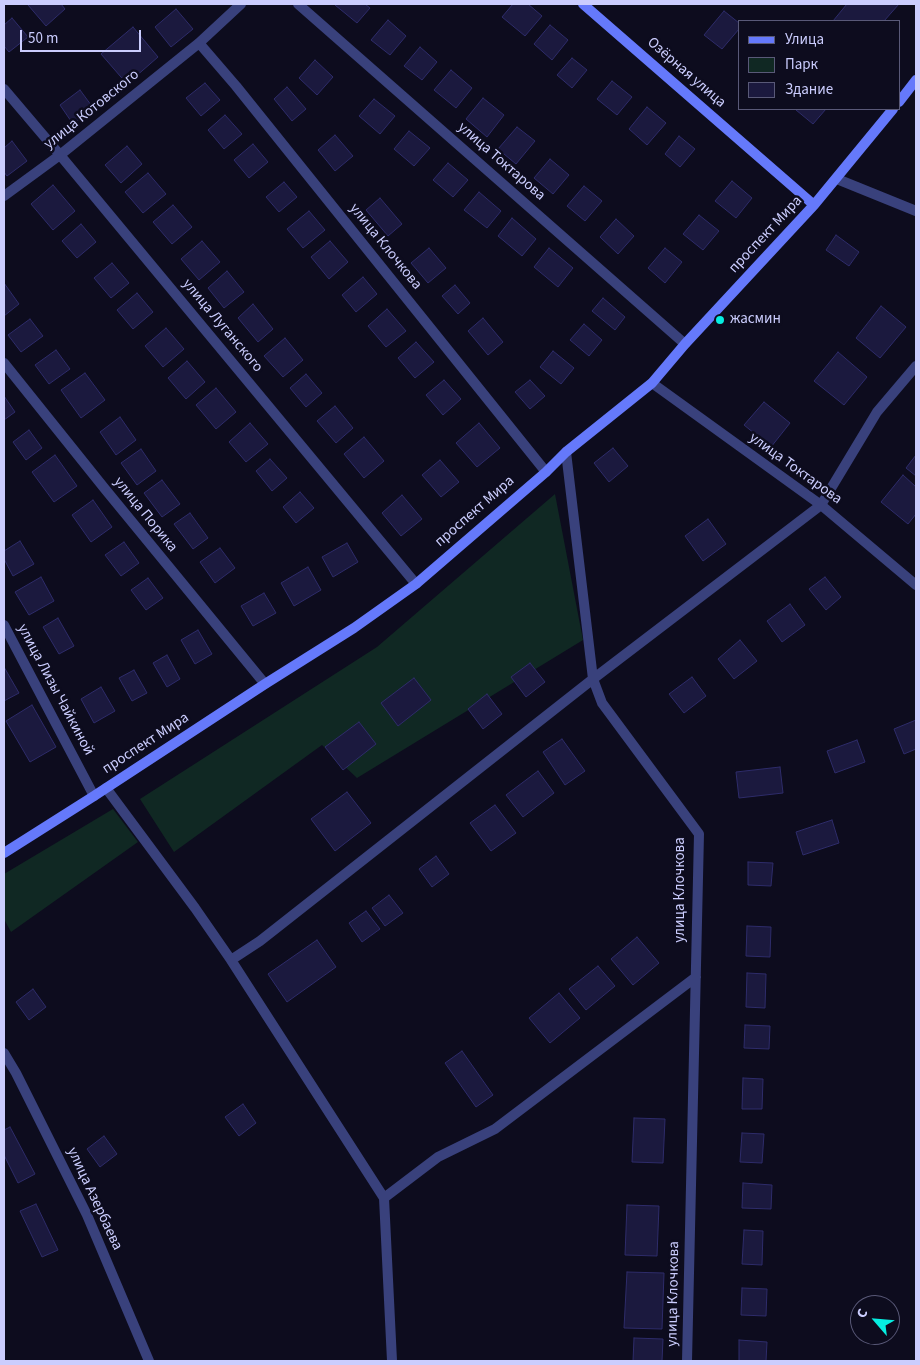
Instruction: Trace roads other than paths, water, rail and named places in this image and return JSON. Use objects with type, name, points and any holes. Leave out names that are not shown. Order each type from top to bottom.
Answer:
[{"type":"main road","name":"Озёрная улица","points":[[582,4],[814,205]]},
{"type":"main road","points":[[900,101],[916,80]]},
{"type":"main road","name":"проспект Мира","points":[[4,853],[354,628],[416,584],[546,472],[566,452],[652,383],[837,179],[892,110]]},
{"type":"street","name":"улица Котовского","points":[[4,196],[60,155],[199,43],[241,4]]},
{"type":"street","name":"улица Токтарова","points":[[298,4],[686,344]]},
{"type":"street","name":"улица Клочкова","points":[[199,43],[546,472]]},
{"type":"street","name":"улица Луганского","points":[[4,89],[416,584]]},
{"type":"street","points":[[837,179],[916,211]]},
{"type":"street","name":"улица Порика","points":[[4,363],[265,684]]},
{"type":"street","points":[[231,960],[260,941],[593,679],[821,505],[877,412],[916,366]]},
{"type":"street","name":"улица Токтарова","points":[[652,383],[821,505],[916,585]]},
{"type":"street","name":"улица Клочкова","points":[[566,452],[593,679],[602,702],[699,834],[687,1361]]},
{"type":"street","name":"улица Лизы Чайкиной","points":[[4,625],[94,796]]},
{"type":"street","points":[[106,788],[231,960],[384,1198],[392,1361]]},
{"type":"street","points":[[384,1198],[438,1157],[496,1129],[696,977]]},
{"type":"street","name":"улица Азербаева","points":[[4,1053],[87,1215],[149,1361]]},
{"type":"place","name":"жасмин","points":[[720,320]]}]
